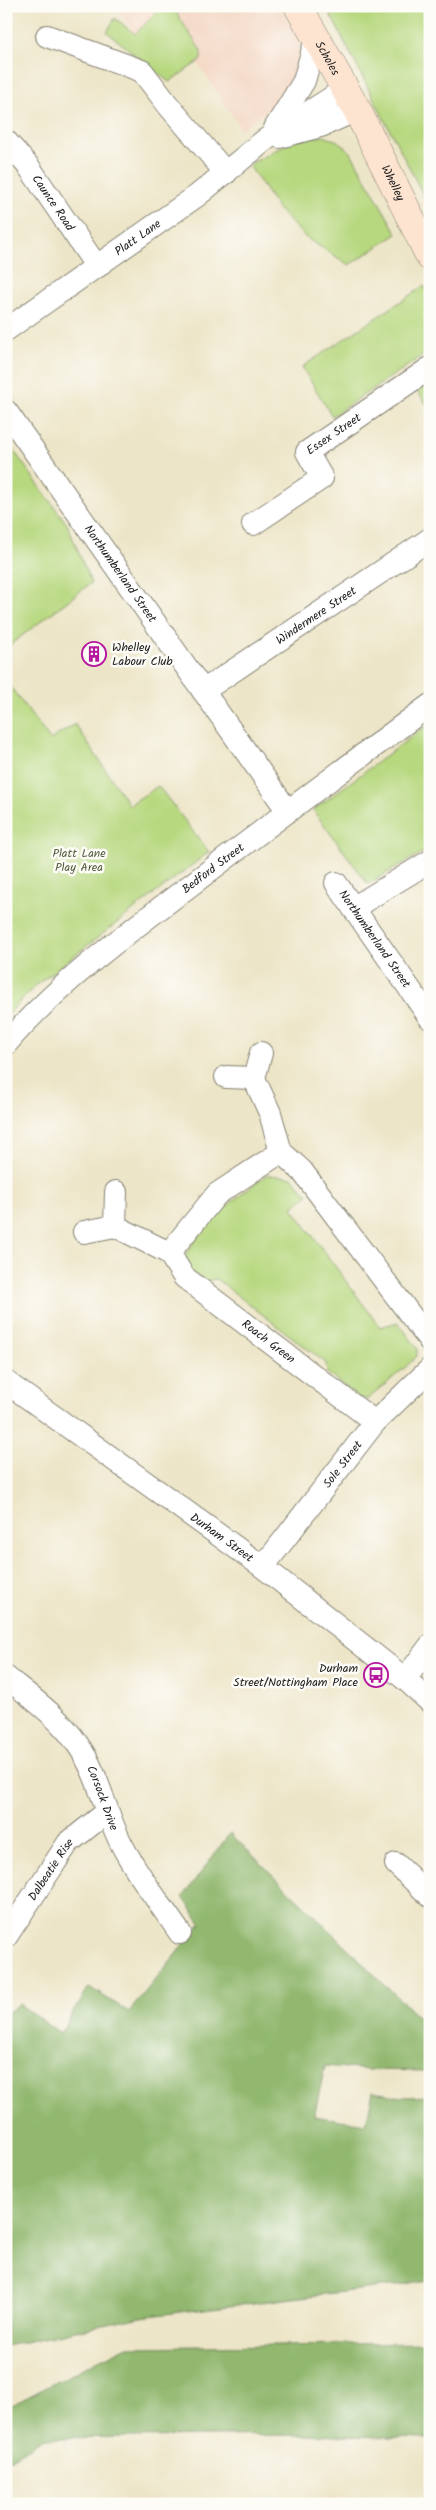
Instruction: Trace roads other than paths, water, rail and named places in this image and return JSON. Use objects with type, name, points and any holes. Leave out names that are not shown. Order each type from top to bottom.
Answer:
[{"type":"main road","name":"Scholes","points":[[298,6],[350,99]]},
{"type":"main road","name":"Whelley","points":[[350,99],[430,258]]},
{"type":"street","points":[[47,36],[142,71],[168,105],[226,173]]},
{"type":"street","name":"Platt Lane","points":[[265,140],[298,92],[310,66],[316,38]]},
{"type":"street","name":"Platt Lane","points":[[6,330],[198,195],[265,140],[350,99]]},
{"type":"street","name":"Caunce Road","points":[[6,141],[29,167],[97,267]]},
{"type":"street","name":"Essex Street","points":[[253,524],[322,478],[307,452],[430,368]]},
{"type":"street","name":"Northumberland Street","points":[[6,411],[287,810]]},
{"type":"street","name":"Windermere Street","points":[[203,691],[430,539]]},
{"type":"street","name":"Bedford Street","points":[[6,1044],[30,1018],[83,969],[287,810],[430,705]]},
{"type":"street","points":[[353,908],[430,861]]},
{"type":"street","name":"Northumberland Street","points":[[336,883],[430,1018]]},
{"type":"street","points":[[261,1053],[254,1078],[270,1113],[281,1152],[302,1171],[430,1341]]},
{"type":"street","points":[[226,1077],[254,1078]]},
{"type":"street","points":[[84,1232],[115,1226],[169,1253],[217,1194],[281,1152]]},
{"type":"street","points":[[115,1226],[116,1192]]},
{"type":"street","name":"Roach Green","points":[[169,1253],[184,1277],[374,1422]]},
{"type":"street","name":"Sole Street","points":[[263,1567],[374,1422],[430,1369]]},
{"type":"street","name":"Durham Street","points":[[6,1382],[263,1567],[405,1679],[430,1702]]},
{"type":"street","points":[[405,1679],[430,1646]]},
{"type":"street","name":"Corsock Drive","points":[[6,1677],[61,1723],[79,1746],[94,1774],[107,1812],[123,1847],[143,1880],[180,1933]]},
{"type":"street","name":"Dalbeatie Rise","points":[[6,1937],[68,1843],[107,1812]]},
{"type":"street","points":[[396,1864],[430,1896]]},
{"type":"place","name":"Whelley Labour Club","points":[[94,654]]},
{"type":"place","name":"Durham Street/Nottingham Place","points":[[376,1675]]},
{"type":"park label","name":"Platt Lane Play Area","points":[[79,860]]}]
